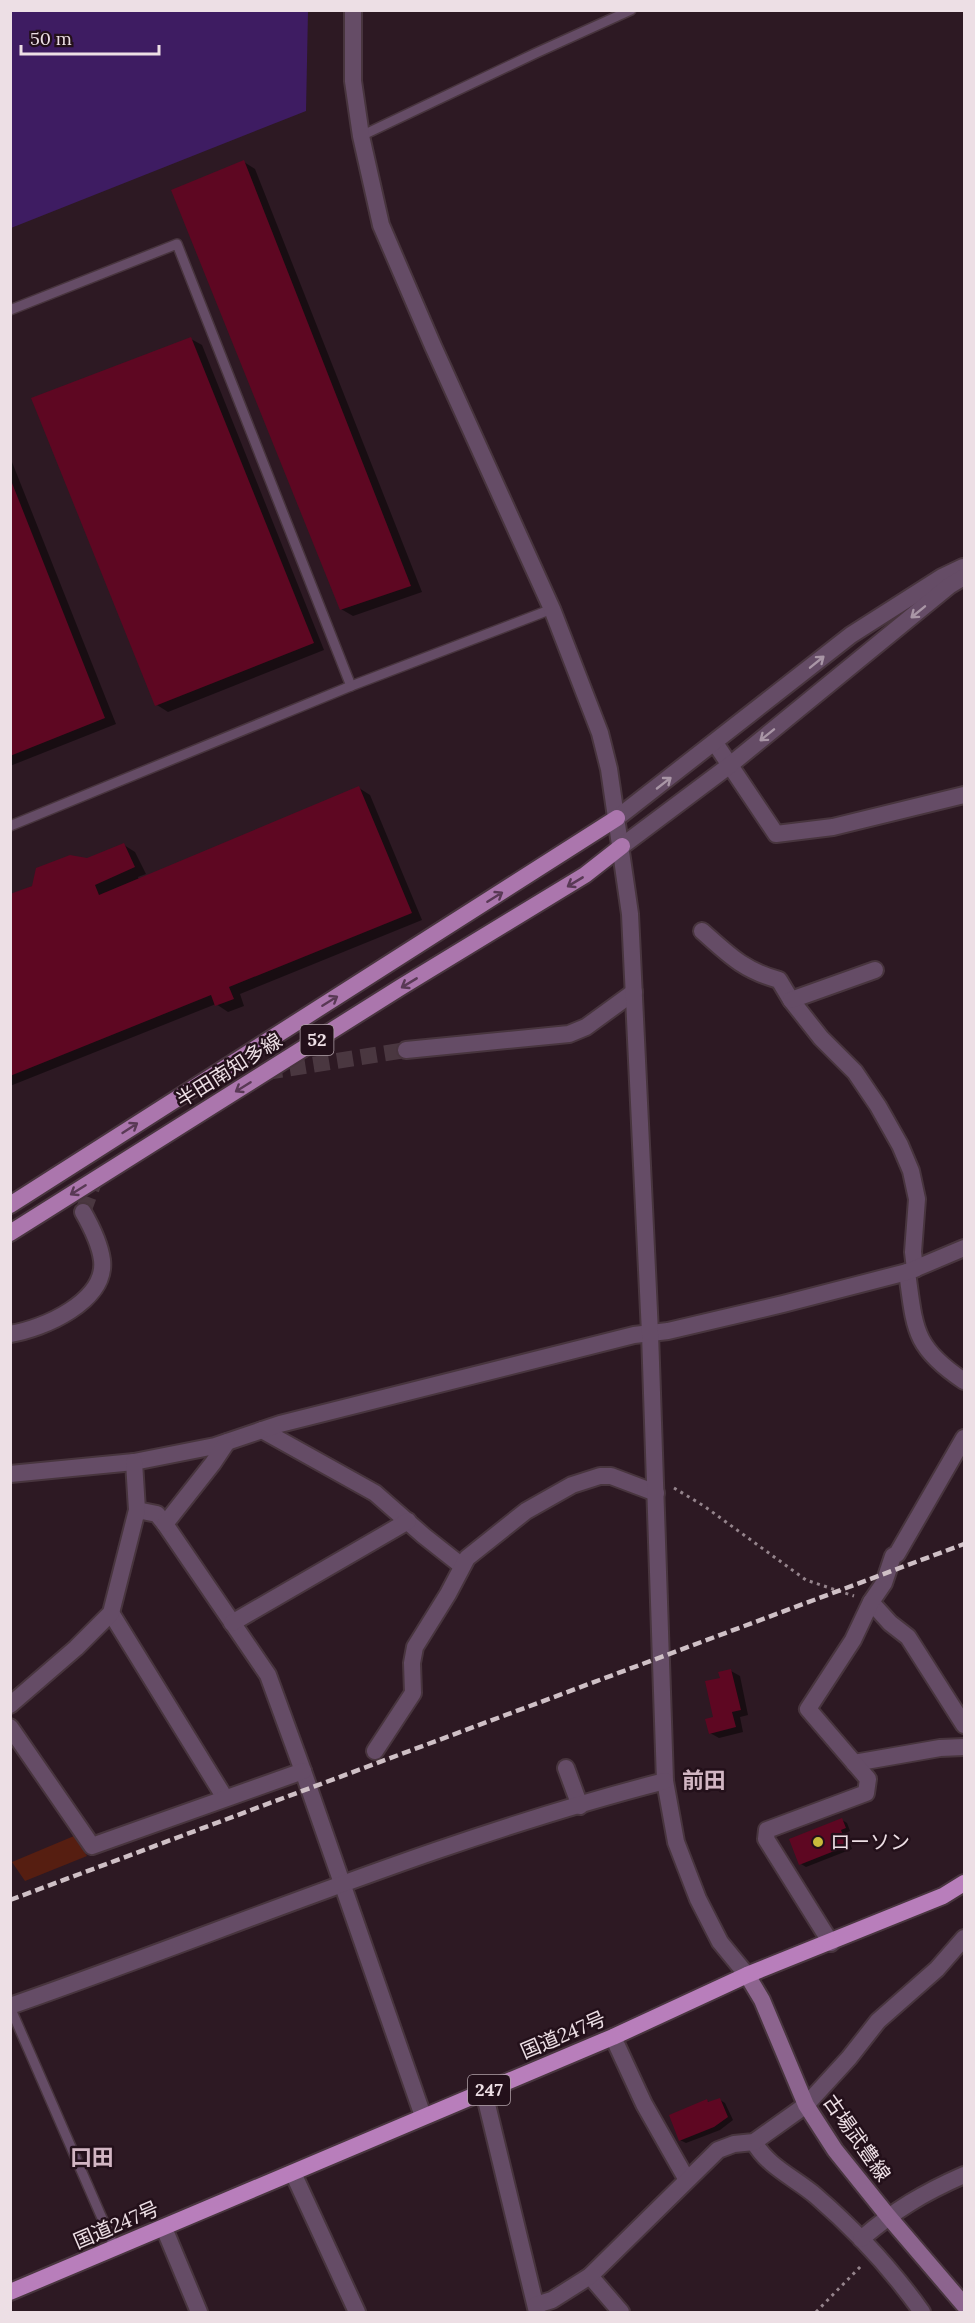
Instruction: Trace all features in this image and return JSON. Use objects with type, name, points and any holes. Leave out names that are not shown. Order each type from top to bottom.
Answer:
[{"type":"highway","name":"国道247号","points":[[10,2292],[613,2037],[747,1976],[943,1896],[964,1883]]},
{"type":"main road","name":"半田南知多線","points":[[10,1205],[617,818]]},
{"type":"main road","name":"半田南知多線","points":[[10,1233],[401,987],[585,875],[622,846]]},
{"type":"main road","name":"古場武豊線","points":[[747,1976],[762,2000],[806,2105],[835,2150],[964,2305]]},
{"type":"street","points":[[356,14],[353,81],[361,136],[381,225],[552,609],[600,732],[609,769],[622,846],[630,914],[650,1333],[665,1781],[676,1842],[698,1899],[720,1942],[747,1976]]},
{"type":"street","points":[[617,818],[851,634],[942,577],[964,566]]},
{"type":"street","points":[[622,846],[730,765],[949,586],[964,577]]},
{"type":"street","points":[[715,743],[776,834],[833,827],[964,795]]},
{"type":"street","points":[[702,931],[746,968],[778,980],[821,1038],[855,1072],[878,1106],[900,1145],[911,1171],[917,1199],[911,1270],[912,1314],[919,1336],[929,1353],[964,1380]]},
{"type":"street","points":[[791,1000],[874,970]]},
{"type":"street","points":[[406,1050],[569,1034],[586,1027],[634,992]]},
{"type":"street","points":[[10,1334],[33,1328],[63,1315],[82,1303],[94,1288],[101,1274],[102,1260],[83,1212]]},
{"type":"street","points":[[10,1474],[134,1462],[227,1442],[262,1430],[622,1338],[669,1331],[783,1304],[911,1270],[964,1248]]},
{"type":"street","points":[[262,1430],[375,1492],[462,1566]]},
{"type":"street","points":[[831,1943],[766,1839],[767,1830],[866,1793],[868,1779],[808,1709],[844,1656],[871,1602],[884,1583],[894,1556],[964,1438]]},
{"type":"street","points":[[165,1524],[227,1442]]},
{"type":"street","points":[[10,1705],[76,1648],[111,1613],[137,1510],[134,1462]]},
{"type":"street","points":[[375,1751],[413,1693],[412,1663],[415,1647],[467,1558],[526,1511],[572,1485],[600,1476],[611,1476],[656,1493]]},
{"type":"street","points":[[137,1510],[157,1514],[165,1524],[268,1675],[423,2116]]},
{"type":"street","points":[[232,1623],[408,1521]]},
{"type":"street","points":[[871,1602],[890,1623],[909,1637],[964,1725]]},
{"type":"street","points":[[111,1613],[225,1798]]},
{"type":"street","points":[[10,1727],[92,1846],[303,1771]]},
{"type":"street","points":[[854,1763],[940,1748],[964,1747]]},
{"type":"street","points":[[566,1767],[579,1806]]},
{"type":"street","points":[[10,2006],[342,1884],[516,1825],[665,1781]]},
{"type":"street","points":[[484,2092],[536,2309],[590,2276],[718,2150],[734,2144],[754,2142],[806,2105],[849,2058],[878,2021],[937,1969],[964,1938]]},
{"type":"street","points":[[613,2037],[644,2104],[687,2180]]},
{"type":"street","points":[[754,2142],[776,2168],[814,2194],[861,2239],[922,2313]]},
{"type":"street","points":[[293,2173],[357,2313]]},
{"type":"street","points":[[861,2239],[888,2216],[926,2192],[964,2175]]},
{"type":"street","points":[[164,2228],[199,2313]]},
{"type":"street","points":[[590,2276],[621,2313]]},
{"type":"lane","points":[[361,136],[631,10]]},
{"type":"lane","points":[[10,310],[177,244],[351,687]]},
{"type":"lane","points":[[10,826],[351,687],[552,609]]},
{"type":"lane","points":[[10,2006],[115,2248]]},
{"type":"path","points":[[674,1488],[704,1506],[806,1580],[871,1602]]},
{"type":"path","points":[[816,2313],[873,2253]]},
{"type":"shaded area","points":[[11,10],[308,11],[306,111],[11,228]]},
{"type":"shaded area","points":[[74,1836],[87,1856],[25,1881],[12,1862]]},
{"type":"building","points":[[244,160],[411,586],[340,610],[171,190]]},
{"type":"building","points":[[191,337],[314,643],[155,706],[31,398]]},
{"type":"building","points":[[10,478],[105,718],[10,756]]},
{"type":"building","points":[[359,786],[412,913],[229,987],[234,999],[215,1006],[211,995],[10,1076],[10,894],[32,886],[36,868],[70,855],[87,858],[124,843],[135,867],[95,885],[99,895]]},
{"type":"building","points":[[731,1669],[741,1710],[732,1712],[736,1727],[709,1734],[705,1719],[713,1717],[705,1681],[720,1678],[718,1672]]},
{"type":"building","name":"ローソン","points":[[842,1818],[846,1828],[841,1830],[847,1846],[799,1865],[789,1839]]},
{"type":"building","points":[[720,2098],[728,2117],[714,2127],[679,2141],[669,2115],[707,2099],[708,2102]]},
{"type":"tunnel","points":[[266,1072],[406,1050]]},
{"type":"tunnel","points":[[83,1212],[97,1174],[100,1172]]},
{"type":"railway","points":[[10,1900],[964,1544]]},
{"type":"place","name":"ローソン","points":[[818,1842]]},
{"type":"district","name":"前田","points":[[704,1780]]},
{"type":"district","name":"口田","points":[[92,2157]]}]
